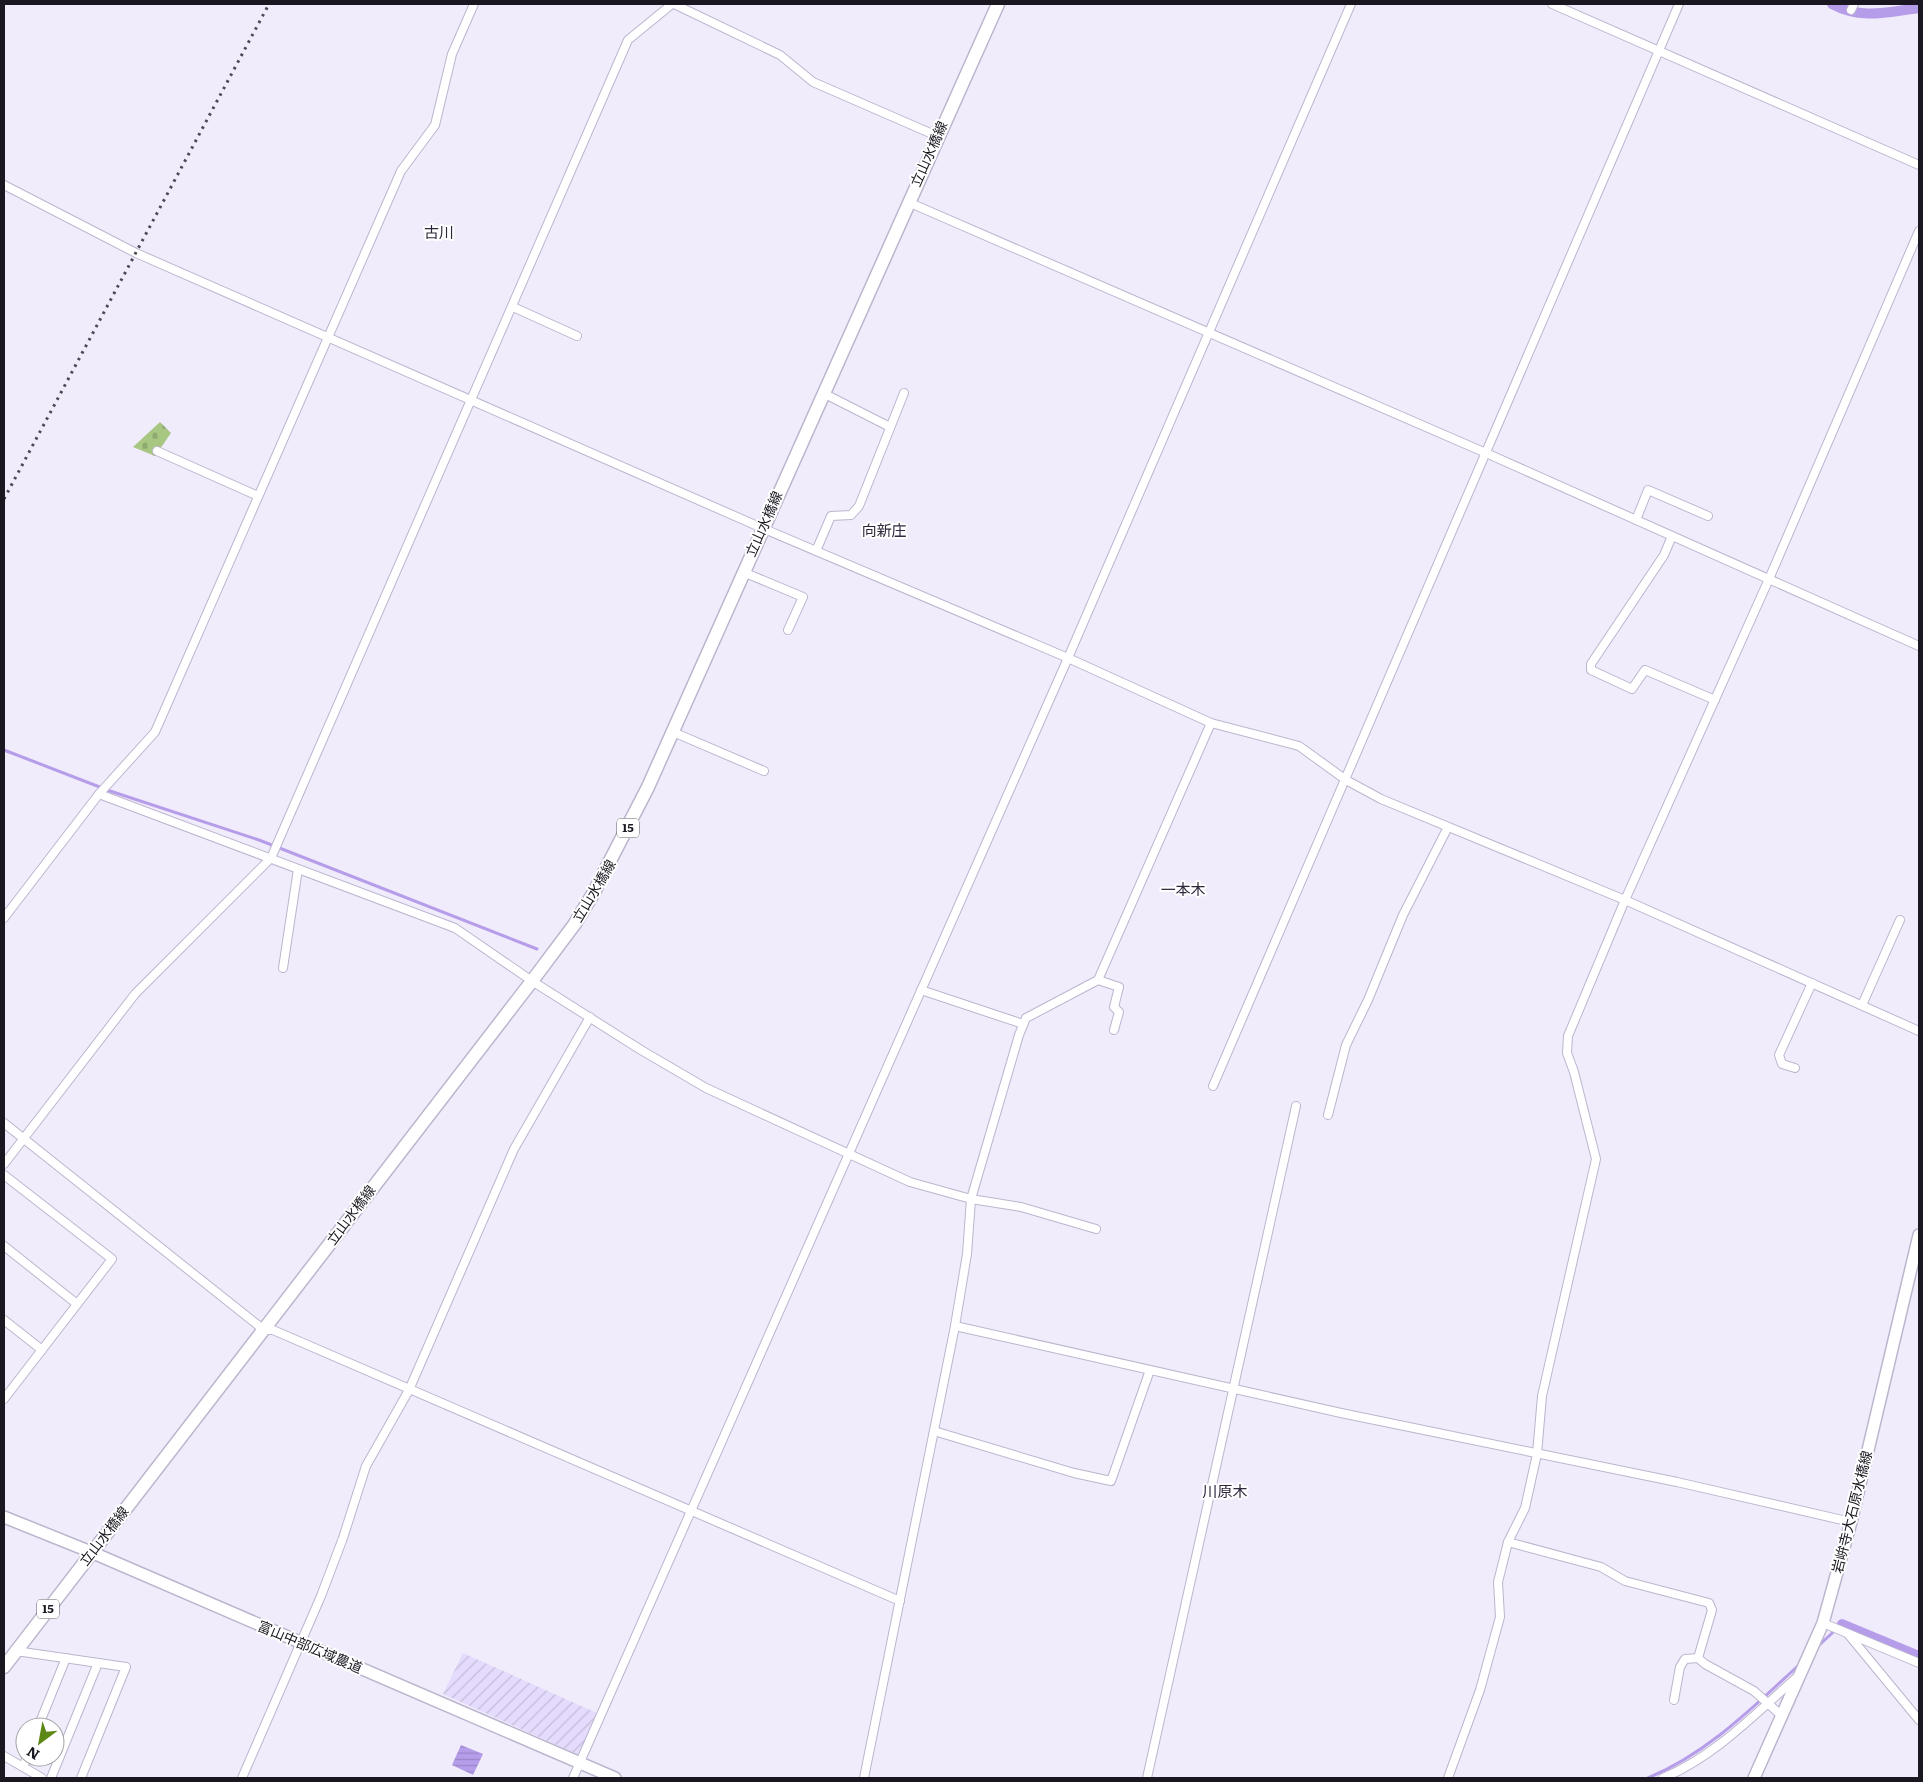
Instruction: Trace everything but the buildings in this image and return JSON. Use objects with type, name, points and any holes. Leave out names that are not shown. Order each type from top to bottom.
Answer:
[{"type":"main road","name":"立山水橋線","points":[[4,1666],[532,981],[574,925],[594,894],[617,851],[673,732],[937,136],[998,4]]},
{"type":"street","points":[[4,918],[100,794],[155,732],[401,171],[435,125],[452,54],[474,4]]},
{"type":"street","points":[[4,1164],[135,994],[271,858],[628,40],[673,4],[780,55],[813,82],[937,136]]},
{"type":"street","points":[[573,1778],[1068,658],[1352,4]]},
{"type":"street","points":[[1552,4],[1919,165]]},
{"type":"street","points":[[1213,1086],[1486,454],[1657,51],[1679,4]]},
{"type":"street","points":[[4,185],[136,253],[762,528],[1068,658],[1212,723],[1299,746],[1346,780],[1381,799],[1625,900],[1919,1030]]},
{"type":"street","points":[[908,202],[1486,454],[1919,646]]},
{"type":"street","points":[[1448,1778],[1480,1690],[1500,1617],[1498,1582],[1508,1542],[1526,1508],[1537,1454],[1542,1396],[1596,1159],[1567,1053],[1568,1036],[1625,900],[1769,579],[1919,231]]},
{"type":"street","points":[[513,307],[577,336]]},
{"type":"street","points":[[823,393],[890,427]]},
{"type":"street","points":[[816,551],[831,516],[851,515],[859,506],[904,393]]},
{"type":"street","points":[[157,452],[258,496]]},
{"type":"street","points":[[1636,520],[1648,490],[1708,516]]},
{"type":"street","points":[[1672,536],[1664,555],[1591,664],[1591,670],[1632,689],[1645,670],[1715,700]]},
{"type":"street","points":[[743,572],[803,597],[788,630]]},
{"type":"street","points":[[864,1778],[955,1326],[966,1254],[971,1199],[1023,1024],[1026,1018],[1098,980],[1212,723]]},
{"type":"street","points":[[673,732],[764,771]]},
{"type":"street","points":[[100,794],[455,928],[532,981],[641,1050],[706,1088],[848,1155],[910,1182],[971,1199],[1021,1207],[1096,1229]]},
{"type":"street","points":[[1328,1115],[1346,1045],[1368,1000],[1403,915],[1448,827]]},
{"type":"street","points":[[284,968],[298,869]]},
{"type":"street","points":[[1862,1006],[1900,920]]},
{"type":"street","points":[[1098,980],[1119,987],[1114,1007],[1119,1012],[1114,1030]]},
{"type":"street","points":[[1795,1068],[1782,1064],[1779,1055],[1812,983]]},
{"type":"street","points":[[921,990],[1023,1024]]},
{"type":"street","points":[[242,1778],[321,1596],[343,1538],[366,1466],[409,1390],[514,1149],[590,1017]]},
{"type":"street","points":[[1147,1778],[1296,1106]]},
{"type":"street","points":[[4,1123],[264,1330],[273,1330],[900,1601]]},
{"type":"street","points":[[4,1174],[112,1259],[4,1397]]},
{"type":"street","name":"岩峅寺大石原水橋線","points":[[1754,1778],[1823,1623],[1851,1522],[1919,1235]]},
{"type":"street","points":[[4,1246],[77,1304]]},
{"type":"street","points":[[4,1320],[42,1350]]},
{"type":"street","points":[[955,1326],[1233,1389],[1677,1482],[1851,1522]]},
{"type":"street","points":[[934,1431],[1074,1473],[1111,1481],[1150,1370]]},
{"type":"street","name":"富山中部広域農道","points":[[4,1517],[91,1552],[615,1778]]},
{"type":"street","points":[[1508,1542],[1601,1567],[1625,1581],[1709,1603],[1712,1610],[1698,1658]]},
{"type":"street","points":[[1823,1623],[1919,1663]]},
{"type":"street","points":[[1848,1634],[1919,1720]]},
{"type":"street","points":[[16,1651],[126,1667],[81,1778]]},
{"type":"street","points":[[42,1717],[66,1658]]},
{"type":"street","points":[[1674,1700],[1680,1667],[1685,1659],[1698,1658],[1705,1664],[1754,1691],[1782,1716]]},
{"type":"street","points":[[51,1778],[98,1663]]},
{"type":"street","points":[[1663,1778],[1676,1773],[1718,1745],[1801,1674]]},
{"type":"street","points":[[4,1756],[15,1762]]},
{"type":"street","points":[[23,1767],[42,1778]]},
{"type":"shaded area","points":[[463,1653],[597,1713],[579,1755],[443,1694]]},
{"type":"shaded area","points":[[461,1745],[483,1754],[473,1775],[452,1765]]},
{"type":"green space","points":[[160,422],[171,433],[155,456],[133,447]]},
{"type":"waterway","points":[[1832,4],[1854,12],[1875,14],[1919,8]]},
{"type":"waterway","points":[[4,750],[110,791],[259,840],[537,949]]},
{"type":"waterway","points":[[1817,1647],[1842,1624]]},
{"type":"waterway","points":[[1842,1624],[1919,1656]]},
{"type":"waterway","points":[[1648,1778],[1690,1756],[1729,1728],[1800,1664]]},
{"type":"railway","points":[[4,499],[269,4]]},
{"type":"district","name":"古川","points":[[439,233]]},
{"type":"district","name":"向新庄","points":[[884,531]]},
{"type":"district","name":"一本木","points":[[1183,890]]},
{"type":"district","name":"川原木","points":[[1225,1492]]}]
